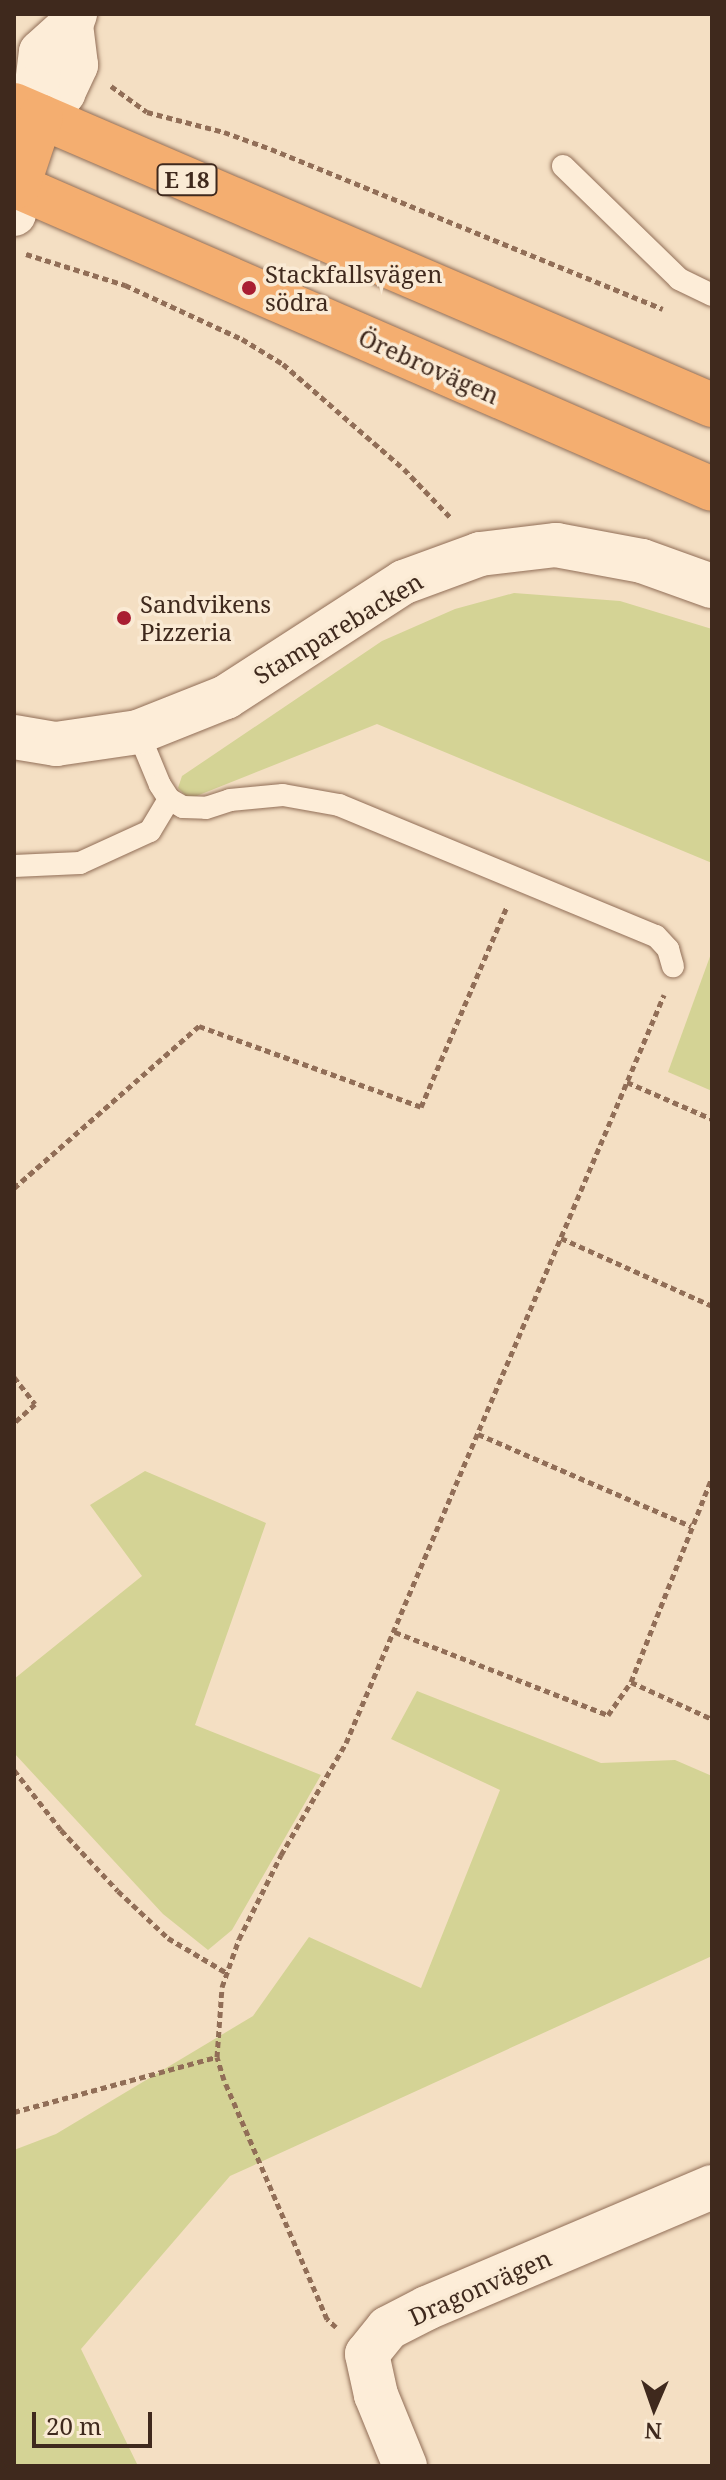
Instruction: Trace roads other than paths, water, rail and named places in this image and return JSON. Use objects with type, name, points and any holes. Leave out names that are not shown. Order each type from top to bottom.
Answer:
[{"type":"highway","points":[[15,194],[28,111]]},
{"type":"highway","name":"E 18","points":[[28,111],[712,405]]},
{"type":"highway","name":"Örebrovägen","points":[[15,194],[712,489]]},
{"type":"street","points":[[28,111],[63,93],[76,65],[73,19]]},
{"type":"street","name":"Stamparebacken","points":[[14,737],[56,744],[138,732],[226,697],[404,582],[480,554],[556,545],[642,561],[712,586]]},
{"type":"street","name":"Dragonvägen","points":[[405,2466],[376,2395],[367,2354],[388,2328],[427,2308],[712,2187]]},
{"type":"lane","points":[[563,166],[679,279],[712,295]]},
{"type":"lane","points":[[138,732],[169,799],[183,807],[206,808],[230,800],[283,795],[339,805],[656,936],[668,949],[673,966]]},
{"type":"lane","points":[[14,866],[80,863],[150,831],[169,799]]},
{"type":"place","name":"Stackfallsvägen södra","points":[[249,288]]},
{"type":"place","name":"Sandvikens Pizzeria","points":[[124,618]]}]
